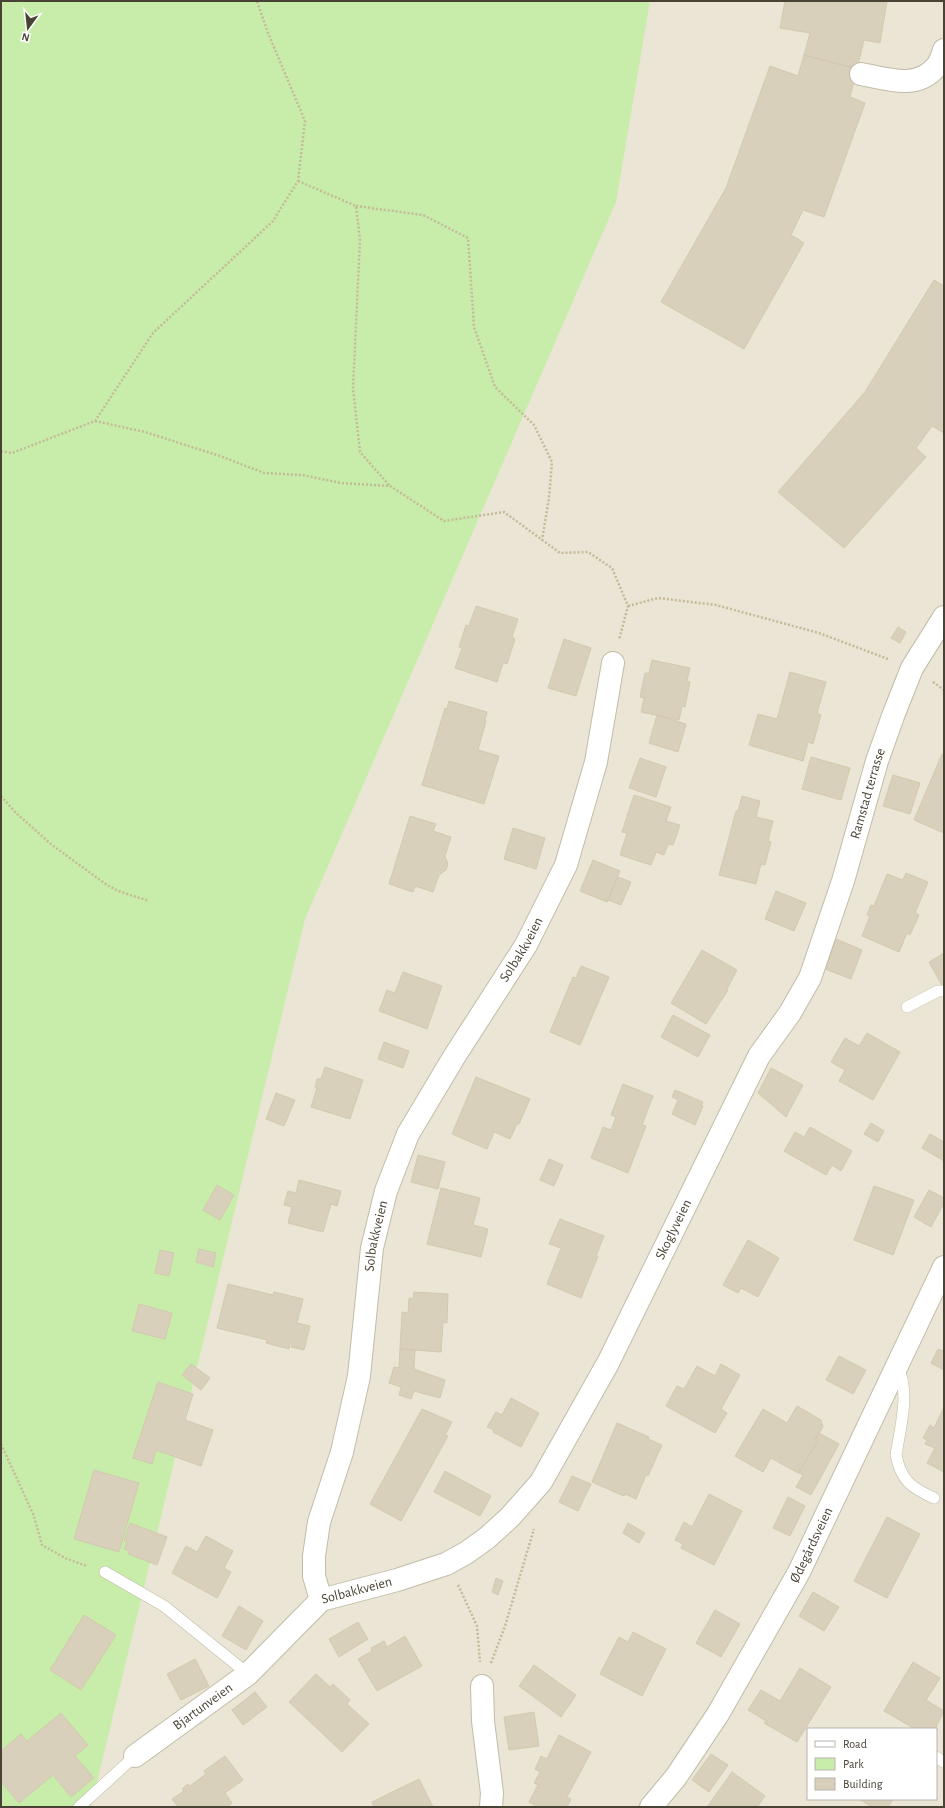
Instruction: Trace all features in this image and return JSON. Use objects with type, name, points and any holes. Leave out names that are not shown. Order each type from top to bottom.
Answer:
[{"type":"street","points":[[861,74],[908,82],[918,80],[925,77],[937,66],[944,50]]},
{"type":"street","name":"Ramstad terrasse","points":[[810,978],[843,881],[877,761],[893,716],[912,668],[944,617]]},
{"type":"street","name":"Solbakkveien","points":[[541,1482],[510,1517],[487,1538],[466,1553],[446,1564],[397,1580],[321,1600],[314,1576],[314,1556],[319,1522],[342,1452],[359,1376],[372,1248],[386,1191],[408,1134],[454,1056],[526,945],[566,865],[596,762],[613,663]]},
{"type":"street","name":"Skoglyveien","points":[[541,1482],[611,1356],[760,1056],[790,1012],[810,978]]},
{"type":"street","name":"Ødegårdsveien","points":[[652,1807],[676,1777],[718,1714],[800,1572],[944,1267]]},
{"type":"street","name":"Bjartunveien","points":[[135,1756],[248,1674],[321,1600]]},
{"type":"street","points":[[482,1686],[483,1721],[492,1793],[491,1807]]},
{"type":"lane","points":[[908,1007],[938,991],[944,991]]},
{"type":"lane","points":[[897,1366],[904,1382],[904,1394],[896,1455],[900,1472],[912,1486],[934,1498]]},
{"type":"lane","points":[[105,1572],[164,1606],[248,1674]]},
{"type":"lane","name":"Bjartunveien","points":[[79,1807],[135,1756]]},
{"type":"path","points":[[95,422],[153,334],[273,221],[298,181],[305,121],[268,33],[257,1]]},
{"type":"path","points":[[298,181],[356,206],[423,215],[468,238],[474,327],[495,387],[534,425],[552,462],[549,498],[542,540]]},
{"type":"path","points":[[356,206],[360,240],[353,388],[360,452],[390,486],[444,521],[504,512],[560,553],[588,552],[612,568],[628,606],[613,663]]},
{"type":"path","points":[[1,451],[12,453],[95,422],[152,435],[220,456],[264,473],[302,475],[342,483],[390,486]]},
{"type":"path","points":[[628,606],[658,598],[716,605],[819,633],[912,668]]},
{"type":"path","points":[[1,796],[15,812],[52,845],[107,885],[118,891],[149,901]]},
{"type":"path","points":[[1,1444],[34,1516],[42,1545],[67,1559],[105,1572]]},
{"type":"path","points":[[482,1686],[505,1626],[535,1527]]},
{"type":"path","points":[[446,1564],[457,1582],[478,1626],[482,1686]]},
{"type":"shaded area","points":[[592,1],[944,1],[944,1807],[86,1807],[319,850]]},
{"type":"green space","points":[[1,1],[650,1],[616,202],[305,919],[91,1807],[1,1807]]},
{"type":"building","points":[[785,1],[887,1],[880,43],[864,40],[857,69],[804,55],[810,33],[780,28]]},
{"type":"building","points":[[804,55],[857,69],[850,97],[865,103],[824,217],[803,210],[791,235],[804,243],[744,349],[661,302],[726,188],[770,66],[798,76]]},
{"type":"building","points":[[934,280],[944,286],[944,433],[932,426],[916,448],[926,457],[844,548],[778,492],[865,392]]},
{"type":"building","points":[[476,606],[518,619],[512,637],[515,639],[507,664],[503,663],[497,682],[455,668],[462,648],[459,647],[466,625],[469,626]]},
{"type":"building","points":[[898,627],[906,632],[900,643],[891,638]]},
{"type":"building","points":[[564,639],[591,648],[576,696],[548,688]]},
{"type":"building","points":[[652,660],[690,668],[687,681],[690,682],[685,707],[682,706],[679,720],[641,712],[644,698],[640,697],[645,673],[649,673]]},
{"type":"building","points":[[790,672],[826,682],[817,713],[821,715],[813,744],[808,742],[803,761],[749,745],[758,714],[777,719]]},
{"type":"building","points":[[449,701],[487,712],[478,750],[499,756],[484,804],[422,785],[445,708],[447,709]]},
{"type":"building","points":[[657,715],[686,724],[678,752],[649,743]]},
{"type":"building","points":[[942,754],[944,755],[944,833],[914,820]]},
{"type":"building","points":[[811,757],[850,768],[841,800],[802,789]]},
{"type":"building","points":[[640,758],[666,767],[656,797],[629,788]]},
{"type":"building","points":[[893,775],[920,783],[910,814],[883,806]]},
{"type":"building","points":[[634,795],[671,807],[666,821],[680,825],[673,845],[668,844],[664,855],[656,852],[651,865],[620,855],[627,833],[622,832]]},
{"type":"building","points":[[742,796],[760,801],[756,817],[773,821],[768,841],[771,842],[765,865],[761,864],[756,884],[719,875],[736,811],[738,811]]},
{"type":"building","points":[[410,816],[436,824],[433,831],[451,837],[445,856],[448,864],[446,870],[439,875],[433,892],[415,886],[413,892],[389,884]]},
{"type":"building","points":[[513,828],[545,838],[536,869],[504,859]]},
{"type":"building","points":[[593,860],[620,871],[607,902],[580,891]]},
{"type":"building","points":[[906,873],[928,882],[915,913],[919,915],[910,935],[907,933],[899,952],[862,936],[870,916],[867,915],[871,905],[874,906],[887,874],[903,880]]},
{"type":"building","points":[[618,877],[631,882],[621,905],[608,900]]},
{"type":"building","points":[[776,891],[806,903],[794,931],[765,919]]},
{"type":"building","points":[[836,939],[862,950],[851,979],[825,969]]},
{"type":"building","points":[[702,950],[737,970],[727,989],[728,990],[706,1024],[671,1003]]},
{"type":"building","points":[[944,953],[944,989],[929,962]]},
{"type":"building","points":[[581,966],[609,977],[580,1045],[550,1032],[573,977],[576,978]]},
{"type":"building","points":[[403,972],[442,986],[427,1029],[379,1011],[387,990],[395,993]]},
{"type":"building","points":[[673,1015],[710,1035],[698,1057],[661,1037]]},
{"type":"building","points":[[867,1033],[900,1052],[873,1100],[839,1081],[845,1070],[831,1062],[845,1038],[859,1046]]},
{"type":"building","points":[[384,1042],[409,1051],[403,1068],[378,1059]]},
{"type":"building","points":[[325,1067],[363,1080],[350,1119],[311,1107],[317,1088],[315,1087],[317,1079],[321,1079]]},
{"type":"building","points":[[771,1068],[803,1085],[786,1117],[758,1093]]},
{"type":"building","points":[[476,1077],[530,1099],[519,1124],[517,1124],[510,1139],[494,1132],[487,1149],[452,1134]]},
{"type":"building","points":[[623,1084],[653,1096],[642,1125],[646,1126],[628,1173],[591,1158],[603,1127],[611,1130],[616,1117],[611,1115]]},
{"type":"building","points":[[675,1090],[703,1102],[701,1106],[703,1106],[695,1125],[672,1114],[678,1100],[672,1097]]},
{"type":"building","points":[[276,1093],[295,1100],[284,1126],[266,1119]]},
{"type":"building","points":[[871,1123],[884,1131],[878,1142],[864,1134]]},
{"type":"building","points":[[810,1127],[852,1151],[841,1171],[832,1165],[826,1175],[784,1151],[795,1132],[804,1137]]},
{"type":"building","points":[[930,1134],[944,1142],[944,1161],[922,1148]]},
{"type":"building","points":[[418,1155],[445,1162],[438,1189],[411,1182]]},
{"type":"building","points":[[549,1159],[563,1165],[554,1186],[540,1180]]},
{"type":"building","points":[[299,1180],[341,1191],[337,1206],[331,1204],[323,1232],[288,1223],[292,1207],[284,1205],[288,1191],[296,1193]]},
{"type":"building","points":[[217,1185],[234,1195],[220,1220],[203,1210]]},
{"type":"building","points":[[874,1186],[914,1200],[893,1255],[854,1240]]},
{"type":"building","points":[[441,1188],[480,1198],[473,1225],[488,1229],[481,1257],[427,1244]]},
{"type":"building","points":[[929,1190],[944,1198],[944,1203],[931,1227],[914,1217]]},
{"type":"building","points":[[560,1219],[604,1236],[596,1256],[598,1256],[581,1298],[547,1284],[561,1248],[549,1244]]},
{"type":"building","points":[[748,1240],[779,1258],[758,1297],[741,1288],[738,1293],[723,1285]]},
{"type":"building","points":[[199,1249],[216,1253],[213,1267],[196,1262]]},
{"type":"building","points":[[160,1250],[174,1253],[169,1276],[155,1273]]},
{"type":"building","points":[[228,1284],[273,1295],[274,1292],[303,1299],[297,1323],[310,1326],[304,1350],[291,1347],[292,1342],[290,1342],[289,1349],[266,1343],[267,1340],[217,1328]]},
{"type":"building","points":[[414,1292],[448,1294],[447,1323],[443,1322],[441,1352],[400,1349],[402,1312],[408,1313],[409,1298],[413,1299]]},
{"type":"building","points":[[139,1304],[172,1313],[165,1339],[132,1331]]},
{"type":"building","points":[[400,1349],[415,1350],[414,1369],[445,1380],[440,1398],[414,1391],[411,1399],[399,1395],[401,1387],[389,1383],[394,1367],[399,1368]]},
{"type":"building","points":[[938,1349],[944,1351],[944,1370],[931,1363]]},
{"type":"building","points":[[839,1356],[866,1370],[853,1394],[826,1380]]},
{"type":"building","points":[[191,1364],[210,1378],[201,1390],[182,1375]]},
{"type":"building","points":[[721,1364],[740,1375],[721,1409],[727,1413],[715,1433],[666,1406],[677,1386],[684,1389],[697,1366],[715,1376]]},
{"type":"building","points":[[158,1382],[193,1394],[185,1420],[213,1430],[201,1466],[156,1450],[152,1464],[133,1458]]},
{"type":"building","points":[[511,1398],[539,1413],[521,1447],[493,1432],[494,1430],[487,1427],[496,1412],[502,1415]]},
{"type":"building","points":[[797,1406],[821,1420],[823,1427],[815,1440],[817,1442],[798,1473],[771,1458],[763,1472],[735,1456],[763,1409],[787,1423]]},
{"type":"building","points":[[944,1407],[944,1472],[927,1463],[935,1448],[925,1444],[927,1440],[923,1438],[930,1425],[934,1428]]},
{"type":"building","points":[[422,1409],[452,1422],[445,1435],[448,1436],[401,1521],[370,1504]]},
{"type":"building","points":[[617,1423],[649,1437],[648,1439],[662,1445],[648,1476],[646,1475],[636,1499],[625,1494],[624,1496],[592,1482]]},
{"type":"building","points":[[819,1433],[839,1444],[811,1495],[796,1487],[803,1475],[799,1473],[817,1442],[815,1440]]},
{"type":"building","points":[[94,1470],[139,1483],[119,1552],[74,1539]]},
{"type":"building","points":[[445,1471],[491,1496],[480,1516],[434,1492]]},
{"type":"building","points":[[572,1476],[591,1484],[578,1511],[559,1502]]},
{"type":"building","points":[[709,1494],[742,1511],[714,1565],[681,1548],[683,1544],[675,1540],[684,1522],[692,1527]]},
{"type":"building","points":[[788,1497],[805,1506],[790,1536],[773,1528]]},
{"type":"building","points":[[887,1517],[920,1534],[887,1598],[854,1581]]},
{"type":"building","points":[[130,1523],[167,1537],[157,1565],[128,1554],[130,1551],[124,1549],[127,1542],[124,1541]]},
{"type":"building","points":[[628,1523],[645,1533],[639,1543],[623,1533]]},
{"type":"building","points":[[206,1536],[233,1551],[224,1568],[231,1572],[217,1598],[172,1573],[186,1546],[197,1552]]},
{"type":"building","points":[[496,1578],[503,1581],[498,1595],[492,1592]]},
{"type":"building","points":[[813,1592],[839,1607],[824,1631],[799,1616]]},
{"type":"building","points":[[239,1606],[263,1621],[246,1650],[222,1636]]},
{"type":"building","points":[[715,1610],[740,1624],[721,1657],[696,1643]]},
{"type":"building","points":[[84,1615],[116,1635],[81,1690],[50,1670]]},
{"type":"building","points":[[358,1622],[368,1639],[339,1657],[329,1639]]},
{"type":"building","points":[[633,1632],[666,1649],[642,1696],[600,1674],[619,1637],[628,1642]]},
{"type":"building","points":[[405,1636],[422,1666],[377,1691],[358,1659],[372,1651],[371,1648],[384,1641],[387,1647]]},
{"type":"building","points":[[195,1659],[209,1686],[181,1700],[167,1674]]},
{"type":"building","points":[[913,1662],[940,1678],[926,1700],[944,1711],[936,1728],[913,1728],[884,1711]]},
{"type":"building","points":[[534,1665],[576,1695],[561,1717],[519,1686]]},
{"type":"building","points":[[800,1668],[831,1687],[797,1742],[764,1723],[766,1721],[748,1710],[761,1690],[780,1701]]},
{"type":"building","points":[[316,1674],[330,1687],[333,1684],[350,1700],[347,1704],[369,1724],[342,1752],[289,1702]]},
{"type":"building","points":[[255,1692],[267,1707],[243,1725],[232,1710]]},
{"type":"building","points":[[534,1712],[539,1746],[509,1750],[504,1717]]},
{"type":"building","points":[[61,1713],[88,1745],[75,1756],[94,1778],[71,1797],[53,1775],[19,1803],[1,1782],[1,1758],[3,1756],[1,1751],[21,1734],[27,1741]]},
{"type":"building","points":[[559,1735],[591,1752],[567,1797],[571,1799],[567,1807],[538,1807],[529,1802],[538,1785],[534,1783],[540,1772],[535,1769],[541,1756],[547,1759]]},
{"type":"building","points":[[711,1754],[728,1765],[709,1792],[692,1780]]},
{"type":"building","points":[[225,1756],[243,1780],[225,1793],[232,1803],[227,1807],[178,1807],[172,1799],[184,1791],[182,1789],[188,1784],[190,1786],[206,1774],[204,1771]]},
{"type":"building","points":[[732,1772],[765,1796],[757,1807],[707,1807]]},
{"type":"building","points":[[419,1779],[433,1807],[374,1807],[372,1802]]},
{"type":"building","points":[[861,1800],[892,1800],[888,1807],[872,1807]]}]
